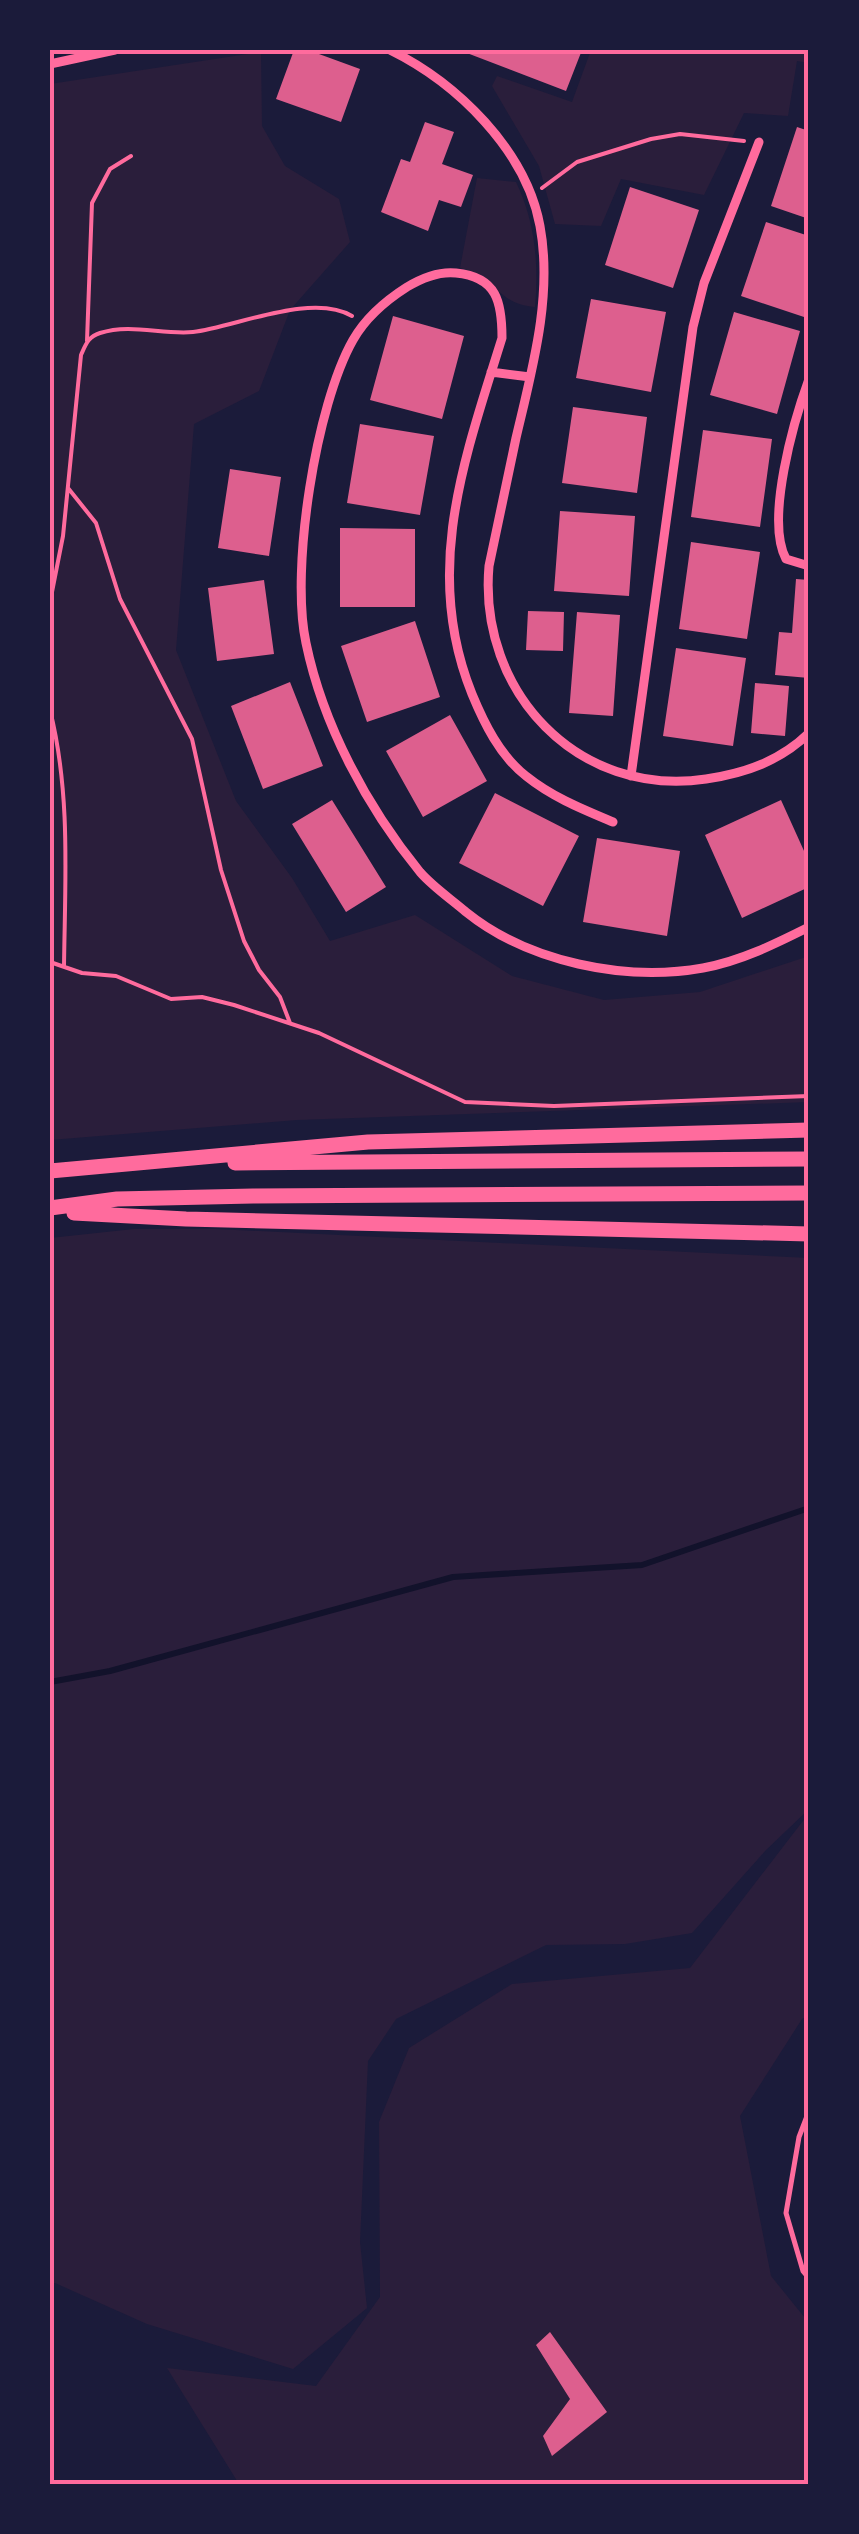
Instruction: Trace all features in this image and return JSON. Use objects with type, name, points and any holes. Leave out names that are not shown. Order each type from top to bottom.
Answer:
[{"type":"highway","points":[[50,1171],[368,1142],[809,1130]]},
{"type":"highway","points":[[171,1162],[809,1158]]},
{"type":"highway","points":[[50,1211],[117,1200],[254,1196],[809,1193]]},
{"type":"highway","points":[[50,1211],[809,1234]]},
{"type":"street","points":[[50,64],[115,50]]},
{"type":"street","points":[[390,50],[464,101],[504,147],[520,171],[540,224],[544,289],[487,592],[495,641],[518,697],[563,744],[611,770],[671,782],[727,776],[775,760],[809,733]]},
{"type":"street","points":[[631,776],[693,327],[704,283],[759,142]]},
{"type":"street","points":[[613,822],[559,798],[523,774],[502,751],[479,711],[464,673],[447,593],[453,510],[502,338],[502,310],[494,292],[469,274],[445,272],[422,278],[380,305],[342,361],[308,498],[302,552],[305,642],[321,697],[346,755],[384,821],[422,874],[473,918],[517,942],[595,967],[665,972],[703,968],[749,954],[809,927]]},
{"type":"street","points":[[491,372],[530,377]]},
{"type":"street","points":[[809,379],[783,482],[779,530],[786,559],[809,566]]},
{"type":"lane","points":[[809,2111],[799,2136],[786,2213],[803,2271],[809,2278]]},
{"type":"path","points":[[530,196],[577,162],[651,139],[680,134],[759,142]]},
{"type":"path","points":[[50,602],[63,536],[81,355],[87,340],[92,203],[110,169],[132,156]]},
{"type":"path","points":[[87,340],[124,328],[191,332],[256,315],[312,309],[344,312],[364,324]]},
{"type":"path","points":[[68,488],[96,523],[120,599],[192,739],[221,870],[244,941],[259,970],[280,997],[290,1023]]},
{"type":"path","points":[[50,710],[62,756],[66,831],[64,966]]},
{"type":"path","points":[[50,962],[82,974],[116,976],[171,998],[202,996],[290,1023],[366,1054],[465,1102],[554,1106],[809,1096]]},
{"type":"shaded area","points":[[591,50],[809,50],[809,63],[797,61],[788,116],[744,113],[704,195],[621,179],[601,226],[555,224],[539,166],[492,86],[497,76],[572,102]]},
{"type":"shaded area","points":[[261,52],[262,126],[285,166],[339,199],[350,242],[290,310],[259,391],[194,424],[176,650],[236,801],[292,878],[330,941],[415,915],[512,976],[604,1000],[700,992],[809,956],[809,1102],[297,1120],[50,1140],[50,84]]},
{"type":"shaded area","points":[[477,178],[516,182],[528,212],[534,243],[535,307],[512,301],[483,278],[460,268]]},
{"type":"shaded area","points":[[134,1229],[216,1229],[809,1258],[809,1809],[766,1850],[692,1933],[625,1944],[546,1945],[396,2019],[368,2061],[360,2242],[367,2308],[293,2369],[147,2324],[50,2284],[50,1238]]},
{"type":"shaded area","points":[[809,1813],[809,2015],[802,2019],[740,2116],[771,2276],[809,2323],[809,2484],[239,2484],[167,2368],[316,2386],[380,2297],[379,2122],[409,2048],[512,1984],[690,1968]]},
{"type":"building","points":[[294,50],[308,50],[360,69],[341,122],[276,99]]},
{"type":"building","points":[[459,50],[582,50],[566,91]]},
{"type":"building","points":[[425,122],[454,132],[442,164],[473,175],[461,207],[439,200],[428,231],[381,212],[401,159],[410,162]]},
{"type":"building","points":[[797,127],[809,131],[809,219],[771,206]]},
{"type":"building","points":[[630,187],[699,210],[673,288],[605,265]]},
{"type":"building","points":[[766,222],[809,236],[807,318],[741,296]]},
{"type":"building","points":[[591,299],[666,312],[651,392],[576,378]]},
{"type":"building","points":[[734,312],[800,331],[777,414],[710,395]]},
{"type":"building","points":[[393,316],[464,336],[442,419],[370,400]]},
{"type":"building","points":[[573,407],[647,417],[637,493],[562,483]]},
{"type":"building","points":[[360,424],[434,436],[420,515],[347,503]]},
{"type":"building","points":[[703,430],[772,439],[760,527],[691,517]]},
{"type":"building","points":[[230,469],[281,477],[269,556],[218,548]]},
{"type":"building","points":[[560,511],[635,516],[629,596],[554,591]]},
{"type":"building","points":[[340,528],[415,529],[415,607],[340,607]]},
{"type":"building","points":[[691,542],[760,552],[747,639],[679,629]]},
{"type":"building","points":[[796,579],[809,580],[809,678],[775,675],[779,632],[792,633]]},
{"type":"building","points":[[264,580],[274,654],[217,661],[208,588]]},
{"type":"building","points":[[528,611],[564,612],[563,651],[526,650]]},
{"type":"building","points":[[577,612],[620,615],[613,716],[569,713]]},
{"type":"building","points":[[415,621],[440,697],[367,722],[341,646]]},
{"type":"building","points":[[676,648],[746,658],[733,746],[663,736]]},
{"type":"building","points":[[290,682],[323,766],[263,789],[231,706]]},
{"type":"building","points":[[755,683],[789,686],[785,736],[751,733]]},
{"type":"building","points":[[450,715],[487,781],[423,817],[386,751]]},
{"type":"building","points":[[495,793],[579,836],[543,906],[459,863]]},
{"type":"building","points":[[332,800],[386,887],[346,912],[292,824]]},
{"type":"building","points":[[781,800],[809,862],[809,887],[742,918],[705,835]]},
{"type":"building","points":[[597,838],[680,851],[667,936],[583,922]]},
{"type":"building","points":[[550,2332],[607,2412],[552,2456],[543,2436],[570,2399],[536,2345]]},
{"type":"waterway","points":[[50,1682],[110,1671],[453,1577],[642,1565],[809,1508]]}]
